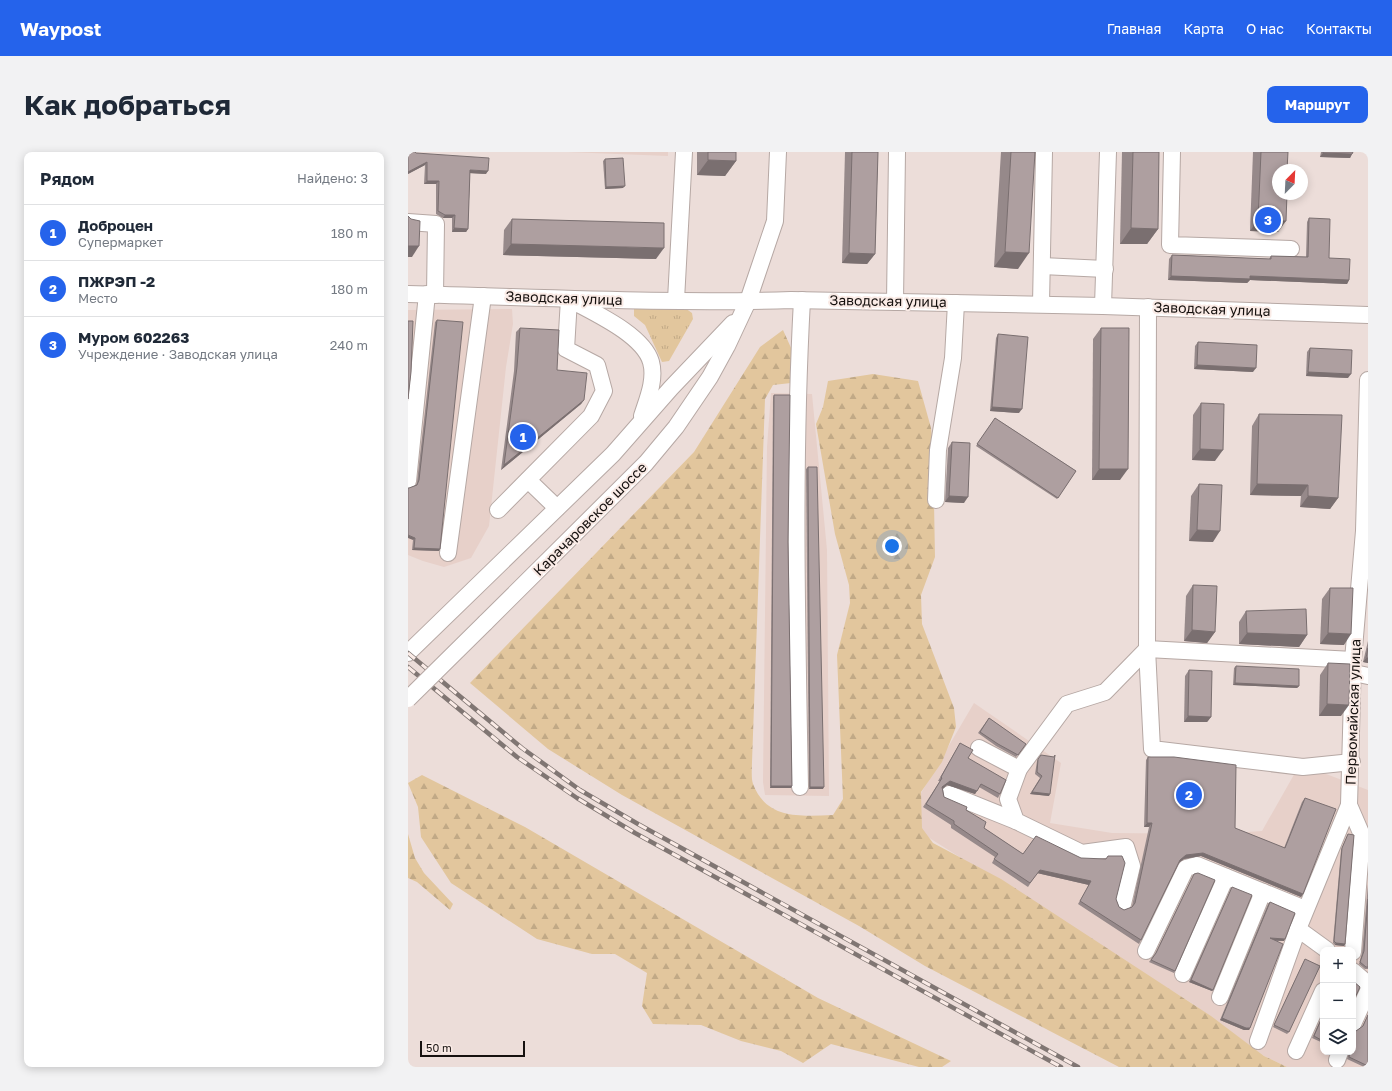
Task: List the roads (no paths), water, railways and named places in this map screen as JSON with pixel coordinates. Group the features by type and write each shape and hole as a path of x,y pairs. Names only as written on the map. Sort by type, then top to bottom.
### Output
{"street":[{"path":"676,300 684,152"},
{"name":"Карачаровское шоссе","path":"408,699 646,462 676,427 710,377 727,346 744,308 775,221 778,152"},
{"path":"895,302 897,152"},
{"path":"1041,304 1044,152"},
{"path":"1103,306 1108,152"},
{"path":"1172,152 1170,245 1291,250"},
{"path":"408,222 436,224 431,294 408,481"},
{"path":"1042,266 1105,269"},
{"name":"Заводская улица","path":"408,294 569,299 676,300 744,308 802,300 1041,304 1368,315"},
{"path":"448,553 483,296"},
{"path":"498,510 591,416 604,391 597,365 566,349 569,299 631,335 645,351 651,362 651,388 639,426"},
{"path":"800,787 795,539 796,443 802,300"},
{"path":"936,500 938,450 953,358 956,303"},
{"path":"1148,307 1147,649 1152,749 1303,767 1352,762"},
{"path":"408,653 639,426 744,308"},
{"path":"695,362 703,361 708,364 711,368 710,377"},
{"name":"Первомайская улица","path":"1350,805 1358,670 1362,642 1368,380"},
{"path":"528,480 557,508"},
{"path":"1147,649 1358,670"},
{"path":"1016,821 1008,799 1019,769 1068,704 1104,692 1147,649"},
{"path":"978,748 1019,769"},
{"path":"949,794 1016,821 1082,853 1126,847 1132,866 1123,904"},
{"path":"1258,1040 1298,929 1350,805"},
{"path":"1350,805 1362,834 1353,947"},
{"path":"1146,951 1186,868 1197,866 1306,909"},
{"path":"1183,974 1226,877"},
{"path":"1220,997 1263,892"},
{"path":"1298,929 1323,947"},
{"path":"1356,974 1368,984"},
{"path":"1355,1019 1368,991"},
{"path":"1296,1051 1320,998"}],"railway":[{"path":"408,653 522,748 580,790 638,824 1078,1067"},
{"path":"408,667 517,757 577,798 635,833 1061,1067"}],"place":[{"name":"Муром 602263","path":"1268,220"},
{"name":"Доброцен","path":"523,437"},
{"name":"ПЖРЭП -2","path":"1189,795"}]}
